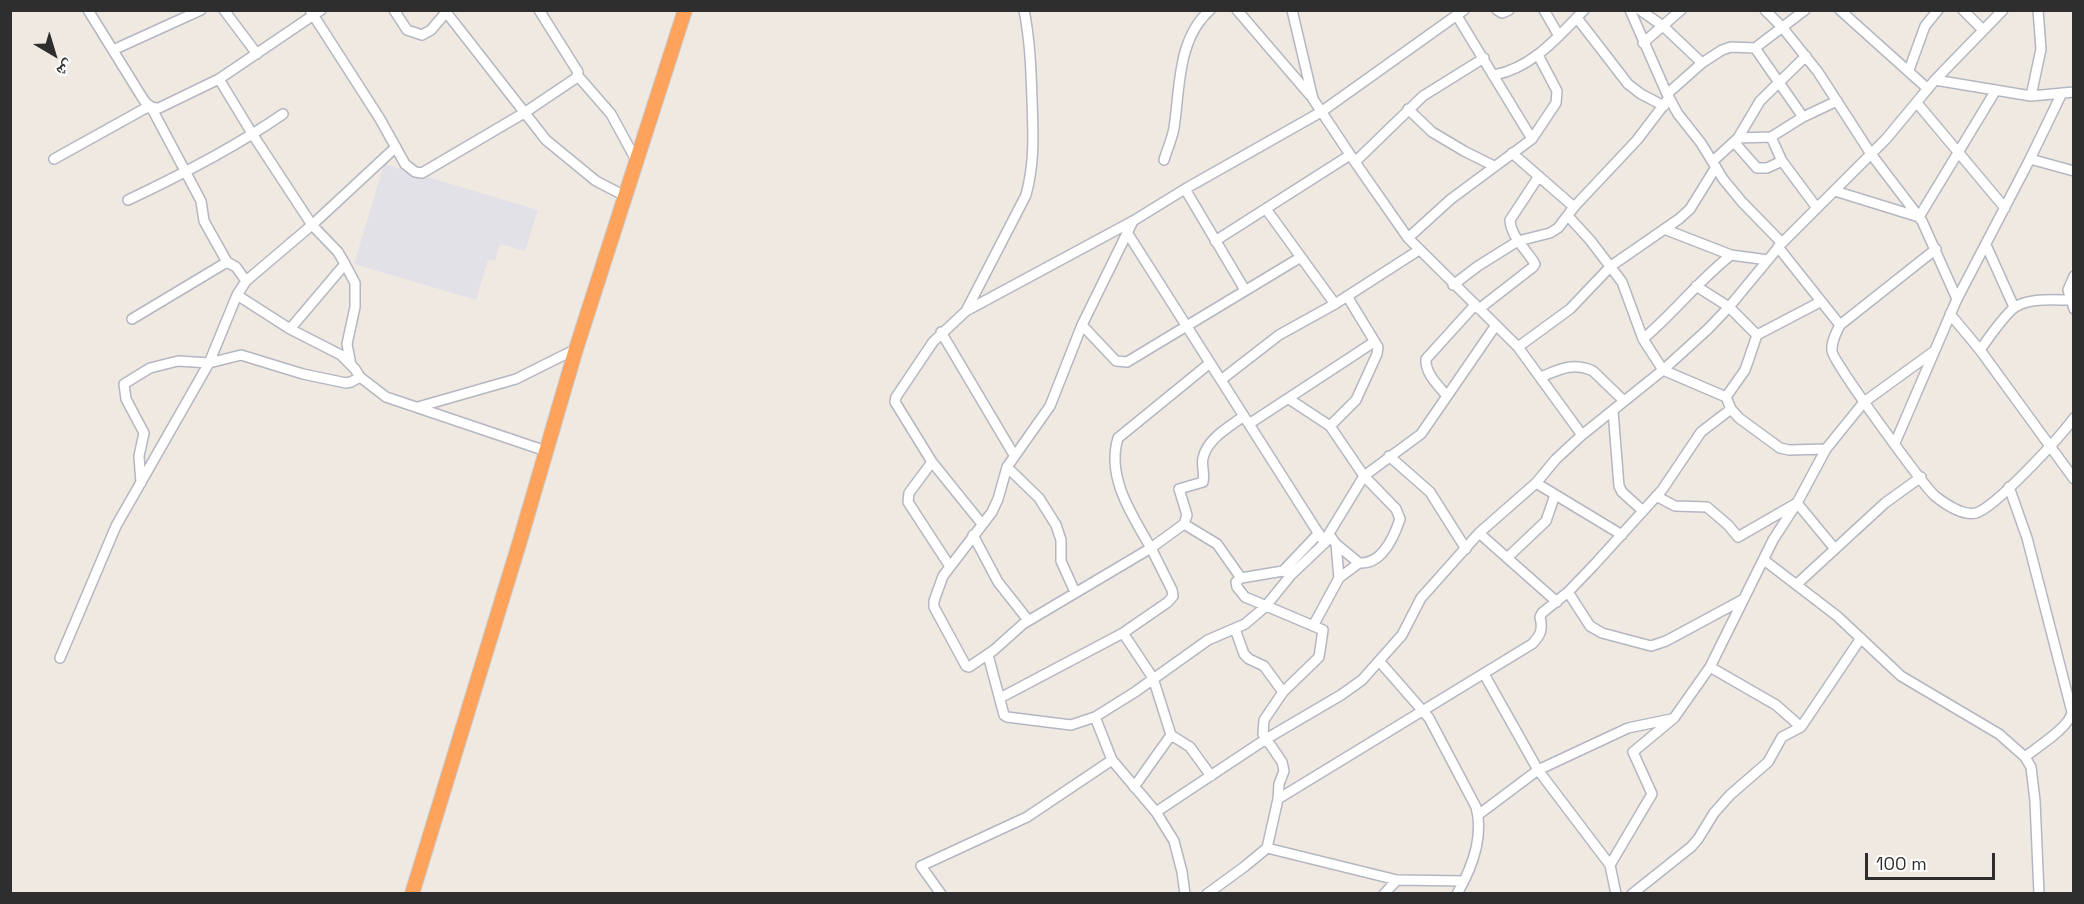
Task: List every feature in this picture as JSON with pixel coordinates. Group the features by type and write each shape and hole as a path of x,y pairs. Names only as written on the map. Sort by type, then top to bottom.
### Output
{"highway":[{"path":"412,894 576,349 685,10"}],"street":[{"path":"88,10 140,94 151,107 201,201 204,221 227,262 236,267 246,282"},
{"path":"113,50 201,10"},
{"path":"224,10 257,54"},
{"path":"394,10 407,30 422,35 431,30 447,11 546,140 586,174 625,196"},
{"path":"539,10 578,72 578,76 611,114 636,160"},
{"path":"966,311 1017,214 1026,195 1030,178 1034,156 1029,41 1024,10"},
{"path":"1164,160 1173,132 1187,42 1204,15 1210,10"},
{"path":"1237,10 1313,99 1408,238 1518,347 1582,435"},
{"path":"1303,10 1293,15 1313,99"},
{"path":"1497,10 1502,13 1509,10"},
{"path":"1544,10 1559,36"},
{"path":"1496,80 1538,55 1584,10"},
{"path":"1630,10 1667,100 1742,202 1780,245 1820,302 1840,325"},
{"path":"1641,10 1663,26 1702,63"},
{"path":"1643,43 1681,10"},
{"path":"1765,10 1806,56 1871,154 1919,217 1936,249 1957,299"},
{"path":"1453,285 1518,241 1550,233 1637,140 1667,100 1702,63 1731,47 1755,48 1805,10"},
{"path":"1840,10 1928,89"},
{"path":"1909,70 1925,26 1938,10"},
{"path":"1963,10 1983,30"},
{"path":"1156,812 1266,739 1362,680 1402,635 1421,598 1479,533 1536,483 1556,459 1582,435 1663,370 1729,308 1780,245 1871,154 1935,80 2003,10"},
{"path":"2031,96 2041,50 2038,10"},
{"path":"54,159 144,109 159,108 219,79 315,12 410,169 422,173 524,113 578,76"},
{"path":"982,524 932,462 895,402 926,350 941,332 966,311 1133,221 1321,112 1460,13 1496,80 1532,139"},
{"path":"1577,18 1628,84 1641,94 1667,100"},
{"path":"1755,48 1803,117"},
{"path":"1408,238 1451,199 1532,139 1556,103 1557,97 1557,91 1538,55"},
{"path":"1518,347 1570,309 1611,266 1690,209 1714,164 1736,140 1760,101 1806,56"},
{"path":"1215,241 1353,159 1423,96 1484,58"},
{"path":"219,79 312,225 338,252 355,283 355,307 347,344 351,365"},
{"path":"1935,80 2031,96 2073,92"},
{"path":"1919,217 1996,90"},
{"path":"1895,443 1957,299 2062,93"},
{"path":"1736,140 1772,137 1803,117 1836,101"},
{"path":"1917,102 2005,208"},
{"path":"1408,109 1432,132 1494,166"},
{"path":"128,200 186,173 253,135 284,114"},
{"path":"1772,137 1782,161 1817,208"},
{"path":"1736,140 1756,168 1767,168 1782,161"},
{"path":"60,658 116,526 209,363 237,294 246,282 396,147"},
{"path":"1512,153 1574,207"},
{"path":"2030,159 2073,171"},
{"path":"1446,395 1429,373 1426,359 1477,307 1535,264 1518,241 1510,226 1510,220 1539,176"},
{"path":"1185,189 1245,290"},
{"path":"1835,190 1919,217"},
{"path":"1266,209 1335,304"},
{"path":"1568,216 1611,266 1626,292 1643,339 1663,370 1726,397 1731,409 1746,424 1780,448 1789,450 1827,449"},
{"path":"1133,221 1082,325 1050,406 1014,454 1007,467 992,512 949,565 943,576 934,601 936,612 966,666 969,667 988,655 1029,620 1150,548 1184,524 1186,515 1179,489 1203,482 1205,472 1202,460 1211,441 1290,399 1374,342"},
{"path":"1664,229 1731,255 1768,260"},
{"path":"1128,234 1247,420 1327,539 1339,578"},
{"path":"1986,245 2014,307"},
{"path":"1936,249 1840,325 1832,351 1834,358 1864,402 1934,495 1962,512 1975,513 1990,506 2050,446 2073,418"},
{"path":"1221,380 1279,335 1335,304 1419,250"},
{"path":"1643,339 1664,322 1707,274 1731,255"},
{"path":"1082,325 1116,361 1127,362 1301,257"},
{"path":"132,319 227,262"},
{"path":"290,329 345,264"},
{"path":"1980,350 2014,307 2026,302 2043,300 2072,304 2068,290 2073,276"},
{"path":"1696,286 1729,308 1756,334"},
{"path":"237,294 290,329 341,355 360,377 386,397 546,451"},
{"path":"1330,426 1356,400 1378,347 1347,296"},
{"path":"1726,397 1745,370 1756,334 1820,302"},
{"path":"1950,314 1980,350 2073,479"},
{"path":"988,655 1004,715 1011,719 1071,725 1095,717 1208,640 1235,629 1265,607 1287,573 1327,539 1364,476 1421,434 1496,325"},
{"path":"941,332 1014,454"},
{"path":"418,407 516,379 576,349"},
{"path":"1610,865 1652,794 1633,752 1674,718 1710,667 1764,560 1827,449 1864,402 1933,352"},
{"path":"141,483 139,456 144,434 126,399 124,384 150,368 178,361 209,363 241,355 303,374 346,383 360,377"},
{"path":"1000,698 1123,633 1168,602 1173,596 1150,548 1129,512 1118,480 1115,462 1118,438 1210,363"},
{"path":"1541,377 1568,366 1587,368 1624,401"},
{"path":"1290,399 1330,426 1364,476 1395,509 1400,519 1388,546 1372,562 1359,564 1339,578 1313,626"},
{"path":"1278,799 1532,644 1542,629 1540,617 1569,591 1643,511 1697,437 1731,409"},
{"path":"1613,411 1619,486 1622,492 1643,511"},
{"path":"1389,456 1430,492 1466,549"},
{"path":"932,462 909,493 908,502 949,565"},
{"path":"1007,467 1039,498 1056,525 1061,540 1061,561 1075,592"},
{"path":"1797,584 1885,503 1921,477"},
{"path":"1536,483 1622,535"},
{"path":"2009,487 2027,537 2072,712 2071,719 2025,757"},
{"path":"1507,558 1546,521 1555,495"},
{"path":"1656,496 1675,506 1707,507 1738,537 1797,503"},
{"path":"1797,503 1835,549"},
{"path":"1184,524 1217,544 1241,578"},
{"path":"1479,533 1557,602"},
{"path":"973,535 998,582 1029,620"},
{"path":"1327,539 1359,564"},
{"path":"1764,560 1797,584 1861,638 1901,676 1999,734 2025,757 2031,767 2035,801 2039,894"},
{"path":"1207,894 1267,848 1284,766 1262,732 1264,720 1283,692 1319,657 1323,630 1245,597 1237,587 1236,582 1241,578 1287,573"},
{"path":"1569,591 1590,626 1602,633 1651,646 1666,641 1743,600"},
{"path":"1235,629 1244,654 1264,666 1283,692"},
{"path":"1123,633 1153,678 1172,735 1190,747 1211,776"},
{"path":"1632,894 1691,847 1714,813 1730,795 1768,762 1782,737 1802,727 1861,638"},
{"path":"1380,662 1423,710 1476,807 1480,821 1478,840 1464,881 1457,894"},
{"path":"1710,667 1776,705 1802,727"},
{"path":"1484,674 1538,770 1610,865 1616,894"},
{"path":"1095,717 1112,760 1156,812 1174,841 1178,849 1185,894"},
{"path":"1478,815 1538,770 1628,728 1674,718"},
{"path":"1134,786 1172,735"},
{"path":"941,894 921,866 1027,817 1112,760"},
{"path":"1267,848 1397,880 1464,881"},
{"path":"1384,894 1397,880"}],"shaded area":[{"path":"384,164 538,210 525,251 500,244 495,261 488,260 476,300 354,264"}]}
